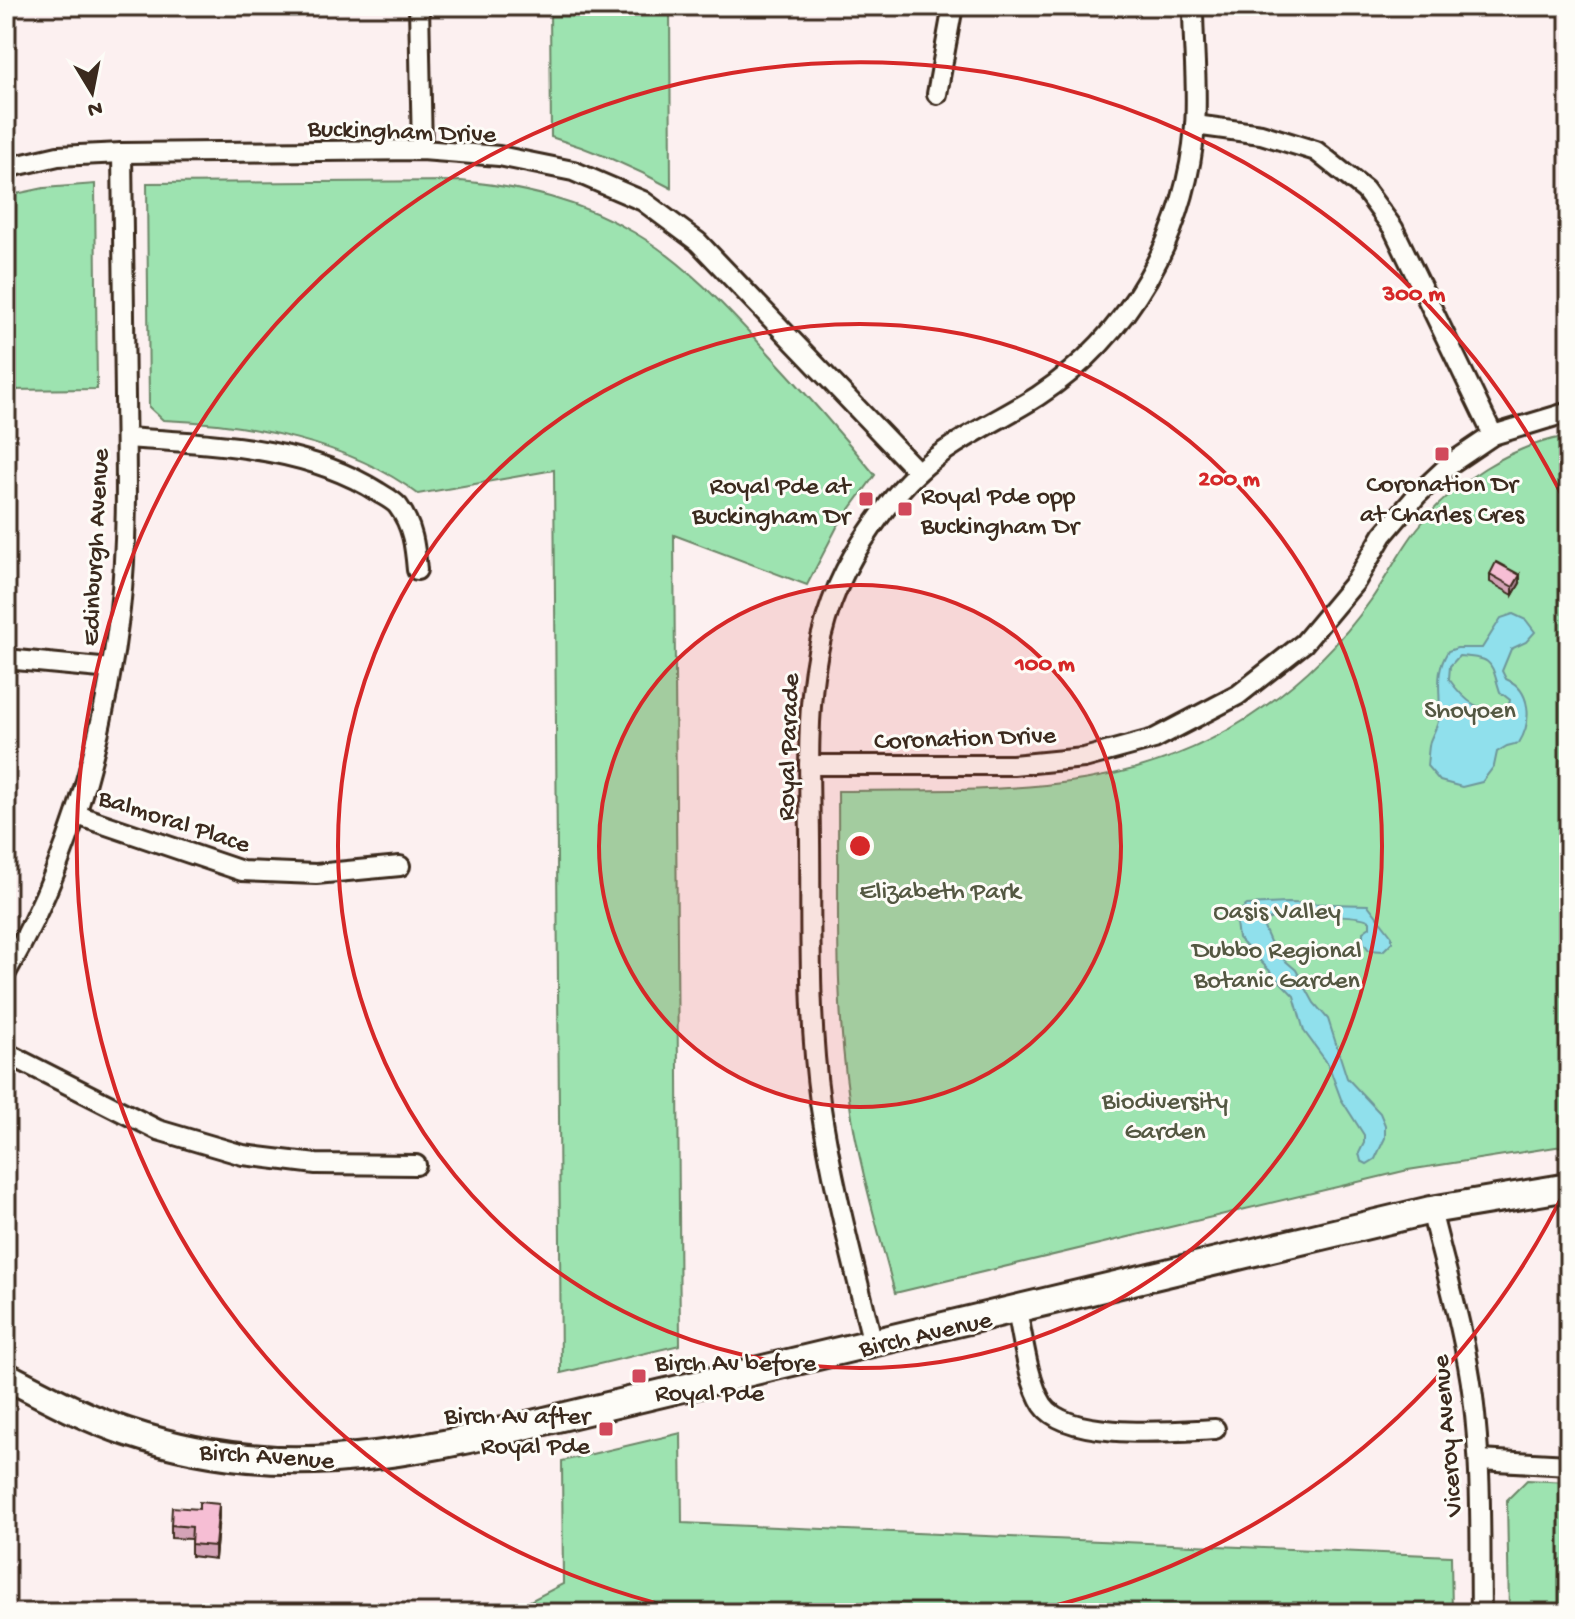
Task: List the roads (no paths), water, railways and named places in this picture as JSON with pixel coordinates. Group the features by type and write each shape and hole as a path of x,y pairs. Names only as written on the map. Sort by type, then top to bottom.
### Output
{"street":[{"path":"419,6 422,150"},
{"path":"937,94 953,6"},
{"name":"Royal Parade","path":"873,1344 828,1148 815,1059 811,981 809,765 813,668 839,584 861,543 918,472 956,445 1038,396 1080,365 1112,331 1141,291 1161,256 1177,217 1188,175 1195,125 1193,6"},
{"path":"1195,125 1261,134 1316,151 1365,190 1393,228 1493,435"},
{"name":"Buckingham Drive","path":"6,168 58,156 122,153 422,150 499,156 573,171 643,201 698,242 918,472"},
{"name":"Edinburgh Avenue","path":"6,973 48,891 77,815 98,736 120,608 125,541 126,438 122,153"},
{"name":"Coronation Drive","path":"809,765 1013,765 1084,758 1154,739 1238,695 1304,643 1356,581 1383,535 1417,495 1450,464 1493,435 1569,412"},
{"path":"126,438 233,446 277,454 361,481 397,504 413,535 417,570"},
{"path":"6,659 111,669"},
{"name":"Balmoral Place","path":"77,815 242,871 316,874 400,866"},
{"path":"6,1053 158,1130 243,1155 316,1164 416,1165"},
{"name":"Birch Avenue","path":"6,1376 74,1411 125,1432 182,1448 242,1458 299,1462 355,1459 411,1451 1431,1210 1569,1187"},
{"name":"Viceroy Avenue","path":"1431,1210 1466,1356 1479,1460 1481,1613"},
{"path":"1017,1310 1037,1395 1054,1417 1081,1427 1153,1432 1215,1429"},
{"path":"1479,1460 1569,1465"}],"water":[{"path":"1513,614 1526,620 1535,632 1526,642 1511,649 1502,671 1525,699 1527,716 1523,735 1519,743 1497,752 1494,766 1482,782 1462,787 1440,781 1427,766 1430,741 1439,717 1439,676 1443,660 1448,651 1457,648 1482,648 1501,618","holes":["1459,656 1485,660 1492,667 1500,692 1510,700 1508,709 1481,708 1467,700 1449,679 1450,666"]},
{"path":"1247,905 1368,905 1392,936 1392,942 1383,951 1369,950 1363,942 1363,932 1370,927 1370,921 1340,916 1276,917 1268,920 1264,928 1274,951 1296,970 1314,1003 1328,1019 1347,1078 1380,1113 1385,1125 1385,1138 1375,1159 1367,1164 1361,1161 1359,1153 1364,1135 1341,1099 1328,1064 1304,1031 1294,996 1238,938 1235,915"}],"place":[{"name":"Coronation Dr at Charles Cres","path":"1442,454"},
{"name":"Royal Pde at Buckingham Dr","path":"866,499"},
{"name":"Royal Pde opp Buckingham Dr","path":"905,509"},
{"name":"Birch Av before Royal Pde","path":"639,1376"},
{"name":"Birch Av after Royal Pde","path":"606,1429"}],"park label":[{"name":"Shoyoen","path":"1470,708"},
{"name":"Elizabeth Park","path":"940,889"},
{"name":"Oasis Valley","path":"1277,909"},
{"name":"Dubbo Regional Botanic Garden","path":"1277,963"},
{"name":"Biodiversity Garden","path":"1165,1114"}]}
